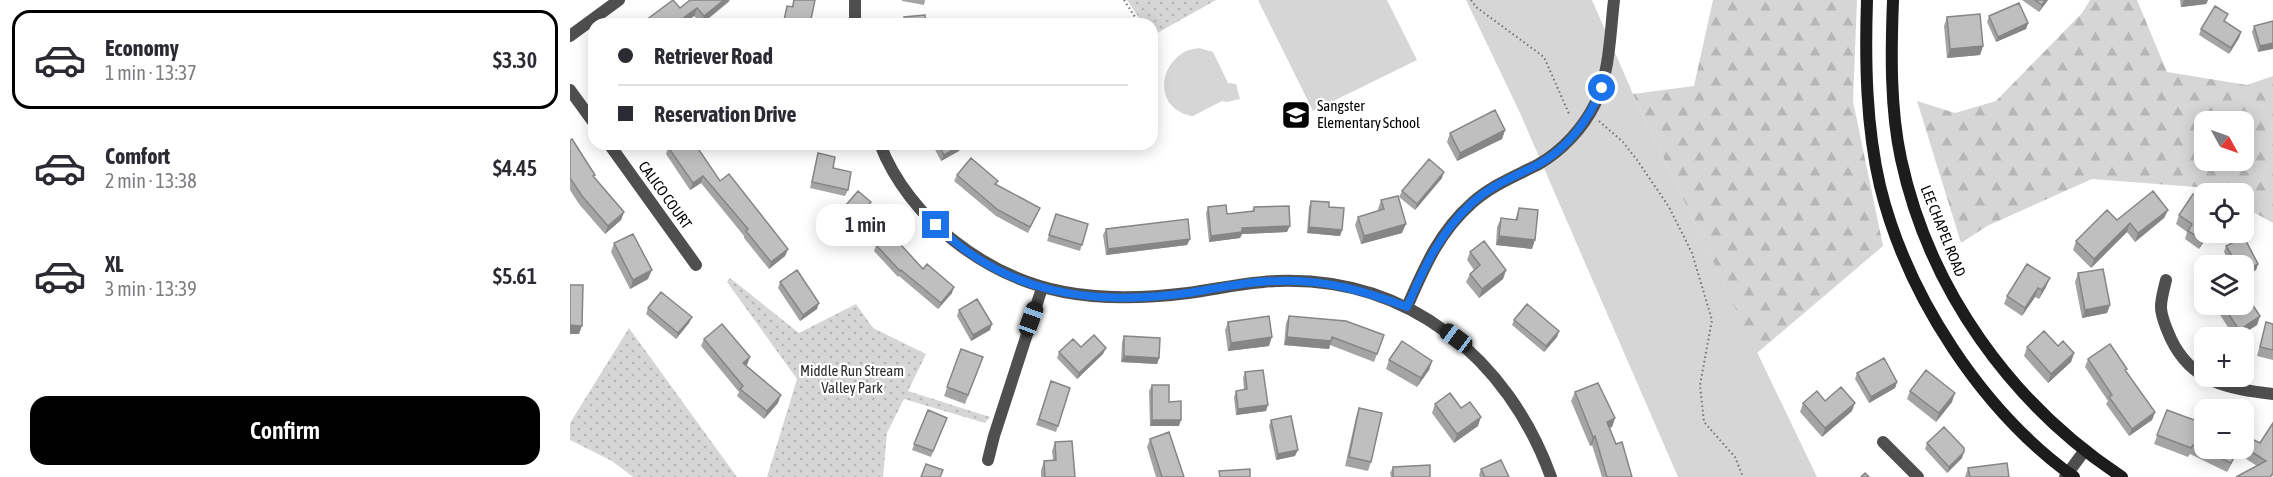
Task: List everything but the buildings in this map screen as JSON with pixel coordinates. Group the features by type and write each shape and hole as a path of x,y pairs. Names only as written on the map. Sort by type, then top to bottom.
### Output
{"main road":[{"path":"1867,0 1867,81 1873,147 1889,217 1904,256 1942,330 1968,369 2019,429 2069,476"},
{"name":"LEE CHAPEL ROAD","path":"1893,0 1893,81 1899,150 1932,254 1963,312 1997,362 2030,401 2085,450 2122,477"}],"street":[{"path":"594,18 619,0"},
{"path":"855,0 855,18"},
{"path":"1407,307 1434,247 1455,219 1491,188 1552,155 1576,133 1590,113 1602,88 1607,66 1614,0"},
{"path":"570,36 588,23"},
{"path":"570,90 588,115"},
{"name":"CALICO COURT","path":"613,150 696,265"},
{"path":"883,150 894,173 910,196 945,234 990,266 1042,288 1084,297 1114,298 1188,293 1260,282 1302,281 1372,293 1407,307 1439,325 1456,338 1491,372 1522,413 1551,477"},
{"path":"2166,280 2161,309 2174,343 2186,361 2201,374 2223,386 2273,394"},
{"path":"988,460 1042,288"},
{"path":"1883,441 1917,477"},
{"path":"2069,476 2085,450"}],"path":[{"path":"1124,0 1135,17"},
{"path":"1471,0 1476,7 1544,57 1570,116"},
{"path":"1590,113 1623,141 1637,160 1669,207 1692,253 1712,320 1700,386 1704,422 1735,457 1743,477"}],"green space":[{"path":"1127,0 1216,0 1158,33 1158,18 1139,18"},
{"path":"1258,0 1387,0 1417,60 1313,111"},
{"path":"1466,0 1592,0 1633,94 1817,477 1678,477 1520,113"},
{"path":"1713,0 1857,0 1853,101 1883,246 1757,353 1633,94 1694,86"},
{"path":"2090,0 2137,0 2167,72 2247,85 2273,76 2273,223 2254,213 2254,183 2194,183 2194,187 2092,179 1987,226 1961,243 1917,101 1955,113 1996,101 2082,13"},
{"path":"1199,48 1213,52 1228,83 1236,84 1240,99 1222,101 1193,116 1173,107 1167,99 1164,81 1167,71 1181,54"},
{"name":"Middle Run Stream Valley Park","path":"730,278 799,333 856,304 873,328 926,354 908,391 990,417 985,423 904,399 887,433 883,477 767,477 797,379 727,282"},
{"path":"629,328 737,477 633,477 612,461 570,440 570,423"}],"place":[{"name":"Sangster Elementary School","path":"1296,115"}],"route":[{"path":"936,225 967,251 1010,276 1042,288 1084,297 1144,297 1280,280 1349,288 1372,293 1407,307 1434,247 1455,219 1491,188 1540,163 1562,147 1586,119 1602,88"}]}
